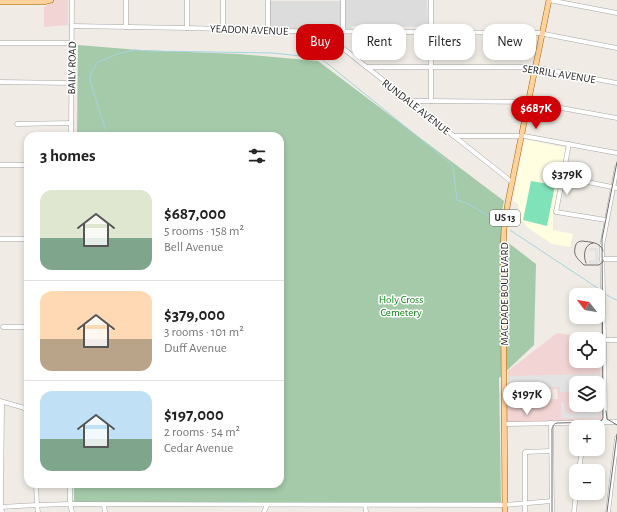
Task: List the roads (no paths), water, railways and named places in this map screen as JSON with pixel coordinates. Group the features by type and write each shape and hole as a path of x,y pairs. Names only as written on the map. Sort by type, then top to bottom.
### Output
{"main road":[{"path":"0,2 41,2 51,0"},
{"name":"MACDADE BOULEVARD","path":"504,424 504,237 506,216 549,0"},
{"name":"US 13","path":"504,424 505,512"}],"street":[{"name":"BAILY ROAD","path":"71,132 72,0"},
{"path":"126,0 126,27"},
{"path":"186,28 187,0"},
{"path":"222,29 223,0"},
{"path":"268,0 268,31"},
{"path":"343,0 343,24"},
{"path":"431,0 431,24"},
{"path":"549,0 617,14"},
{"name":"YEADON AVENUE","path":"72,26 296,31"},
{"name":"YEADON AVENUE","path":"344,31 414,32"},
{"name":"YEADON AVENUE","path":"475,32 539,33 617,48"},
{"path":"0,43 72,43"},
{"name":"RUNDALE AVENUE","path":"344,50 512,182"},
{"path":"431,60 431,101"},
{"path":"378,77 376,70 380,66"},
{"name":"SERRILL AVENUE","path":"366,67 431,66 535,68 617,83"},
{"path":"0,82 71,83"},
{"path":"410,102 528,102 617,118"},
{"path":"18,124 71,123"},
{"path":"453,136 522,136 617,154"},
{"path":"569,144 556,212 606,220"},
{"path":"0,165 24,165"},
{"path":"604,332 602,246 606,220 615,188 617,167"},
{"path":"563,177 615,188"},
{"path":"0,239 24,239"},
{"path":"602,259 617,259"},
{"path":"3,327 24,326"},
{"path":"605,340 617,340"},
{"path":"604,368 605,420"},
{"path":"2,512 1,401 24,408"},
{"path":"605,422 617,422"},
{"path":"551,423 552,512"},
{"path":"504,424 569,424"},
{"path":"608,512 617,438"},
{"path":"525,512 525,452 551,451"},
{"path":"36,488 38,512"},
{"path":"70,488 70,504 72,512"},
{"path":"574,512 575,500"},
{"path":"1,507 70,504 505,505 552,501"},
{"path":"366,504 366,512"},
{"path":"104,505 105,512"},
{"path":"264,512 267,505"}],"waterway":[{"path":"107,132 90,77 98,62 120,53 135,50 273,53 319,58 449,162 453,167 457,200 469,204 498,222"},
{"path":"510,230 597,288"},
{"path":"607,295 617,300"}],"tram line":[{"path":"552,512 552,429 554,424 598,422 603,418 602,239 617,162"},
{"path":"603,251 598,244 592,242 582,241 578,242 575,246 577,258 584,265 599,265 603,262 603,260"},
{"path":"586,263 586,248 593,243"},
{"path":"606,411 607,419 617,425"},
{"path":"607,512 617,434"}],"park label":[{"name":"Holy Cross Cemetery","path":"401,305"}]}
